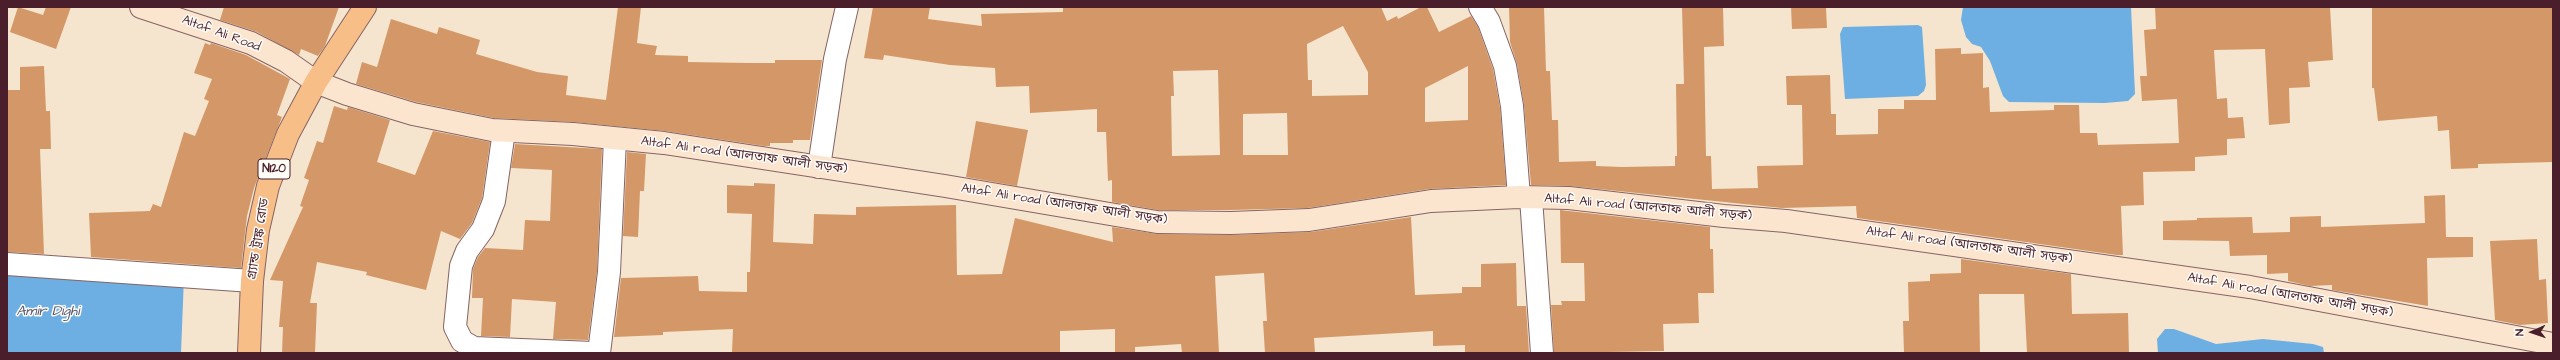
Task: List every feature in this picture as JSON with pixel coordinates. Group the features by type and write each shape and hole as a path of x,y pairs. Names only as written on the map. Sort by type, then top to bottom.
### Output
{"highway":[{"name":"গ্র্যান্ড ট্রাঙ্ক রোড","path":"249,353 252,281 258,230 268,186 288,134 316,82 365,7"}],"main road":[{"name":"Altaf Ali Road","path":"141,7 251,43 292,64 316,82"},
{"name":"Altaf Ali road (আলতাফ আলী সড়ক)","path":"316,82 413,114 453,123 504,131 664,143 967,190 1105,215 1170,223 1231,224 1309,220 1431,201 1525,197 1569,198 1840,227 1995,252 2250,287 2553,344"}],"street":[{"path":"819,167 835,59 847,7"},
{"path":"1480,7 1489,22 1505,66 1525,197 1542,353"},
{"path":"504,131 494,201 483,229 467,250 460,266 455,327 462,341 474,348 592,353"},
{"path":"599,353 609,272 615,139"},
{"path":"7,264 252,281"}],"water":[{"path":"1963,7 2131,7 2135,94 2128,101 2105,103 2009,102 2003,96 1990,61 1981,47 1972,44 1966,37 1961,20"},
{"path":"1918,25 1922,27 1926,85 1924,91 1918,96 1845,99 1840,34 1843,27"},
{"name":"Amir Dighi","path":"7,269 184,277 181,353 7,353"},
{"path":"2165,329 2174,329 2216,344 2263,339 2313,344 2323,347 2324,353 2158,353 2157,339"}],"building":[{"path":"18,7 43,15 46,7 71,7 56,49 10,32"},
{"path":"224,7 339,7 325,46 318,56 301,49 299,55 257,32 220,20"},
{"path":"618,7 641,7 637,43 657,46 655,55 688,56 688,62 775,63 775,60 822,60 810,140 793,140 793,143 770,143 770,146 764,146 665,131 574,122 494,118 416,102 356,84 362,62 377,67 391,19 437,34 439,27 480,40 476,54 537,72 568,76 566,95 606,100"},
{"path":"873,7 930,7 928,19 982,26 981,14 1063,12 1063,7 1381,7 1387,21 1397,16 1398,19 1421,7 1427,7 1439,32 1471,16 1478,27 1493,69 1500,108 1506,185 1429,189 1308,208 1158,210 1112,202 1112,180 1108,181 1106,132 1097,132 1097,109 1030,113 1029,86 996,87 995,68 950,65 884,55 883,60 864,58","holes":["1343,26 1368,72 1368,95 1312,96 1312,80 1308,80 1307,44","1468,66 1468,120 1425,122 1425,88","1218,70 1220,155 1172,156 1171,96 1174,96 1173,71","1287,113 1288,155 1243,155 1243,114"]},
{"path":"1509,7 1544,7 1546,71 1550,71 1552,120 1558,120 1559,162 1596,161 1596,166 1622,167 1675,166 1675,156 1677,156 1676,84 1684,84 1682,7 1723,7 1724,46 1704,47 1706,156 1711,156 1712,189 1758,188 1757,166 1803,165 1802,105 1787,105 1786,76 1830,75 1831,114 1836,114 1836,135 1878,134 1878,109 1904,109 1904,100 1936,100 1935,49 1961,48 1961,54 1983,53 1983,88 1989,87 1990,112 2054,110 2054,105 2079,105 2080,133 2097,133 2098,145 2179,143 2177,99 2142,101 2140,76 2147,76 2144,30 2156,29 2155,7 2330,7 2333,60 2308,62 2310,87 2289,88 2290,123 2269,125 2265,49 2214,50 2217,99 2227,98 2228,118 2243,117 2245,138 2227,139 2227,155 2195,157 2195,171 2143,172 2144,205 2121,206 2123,255 2117,255 1857,218 1856,206 1782,208 1570,186 1531,185 1524,105 1517,64 1510,42"},
{"path":"1791,7 1826,7 1827,28 1792,29"},
{"path":"2372,7 2553,7 2553,162 2478,164 2478,168 2451,169 2449,130 2438,131 2437,116 2378,121 2374,88 2372,88"},
{"path":"205,43 210,45 211,43 246,55 290,79 277,115 282,117 254,188 247,216 241,268 91,257 89,213 150,211 153,204 161,207 184,132 195,136 209,101 204,99 212,79 194,73"},
{"path":"44,66 46,111 50,111 51,149 40,149 44,254 7,252 7,90 20,90 20,67"},
{"path":"334,106 347,110 348,107 390,120 377,162 415,175 433,131 490,142 482,198 472,223 460,239 441,231 426,290 366,275 367,272 317,262 310,303 317,303 315,353 282,353 283,327 279,327 283,281 270,280 303,207 300,206 309,180 304,178 317,141 323,143"},
{"path":"976,121 1028,130 1017,186 966,177"},
{"path":"515,144 602,149 597,271 588,340 553,339 556,302 512,299 510,337 481,336 483,298 472,298 473,269 478,257 485,248 523,250 525,220 550,221 552,170 511,168"},
{"path":"627,152 646,154 644,191 640,191 638,237 623,236"},
{"path":"754,183 775,184 773,242 813,244 814,214 856,215 856,207 956,205 957,275 1002,274 1015,218 1113,242 1112,227 1157,234 1231,235 1311,232 1411,217 1415,295 1462,293 1462,287 1481,287 1481,264 1516,263 1517,306 1526,306 1529,353 1465,353 1465,345 1433,346 1433,331 1314,338 1315,353 1265,353 1263,321 1267,321 1264,273 1215,276 1219,353 1182,353 1181,344 1135,347 1135,353 1115,353 1115,329 1060,331 1060,353 732,352 733,329 663,332 663,335 614,337 621,278 698,276 699,291 747,292 747,272 750,272 752,214 727,213 727,185 754,186"},
{"path":"2445,195 2446,237 2473,237 2473,257 2427,258 2428,306 2332,290 2332,285 2310,286 2288,281 2288,273 2267,274 2267,255 2230,256 2229,241 2163,240 2163,221 2197,220 2197,218 2252,217 2253,233 2290,232 2290,217 2321,216 2321,227 2425,223 2424,196"},
{"path":"1560,210 1710,227 1710,249 1713,249 1714,293 1698,293 1699,323 1663,324 1664,351 1554,353 1551,305 1562,305 1561,301 1585,301 1584,263 1561,263"},
{"path":"2537,239 2539,280 2546,279 2548,323 2520,325 2495,320 2490,241"},
{"path":"1961,259 2071,274 2072,314 2128,313 2129,353 2027,353 2024,294 1979,294 1980,353 1904,353 1903,321 1909,321 1908,282 1930,281 1930,274 1961,273"}]}
